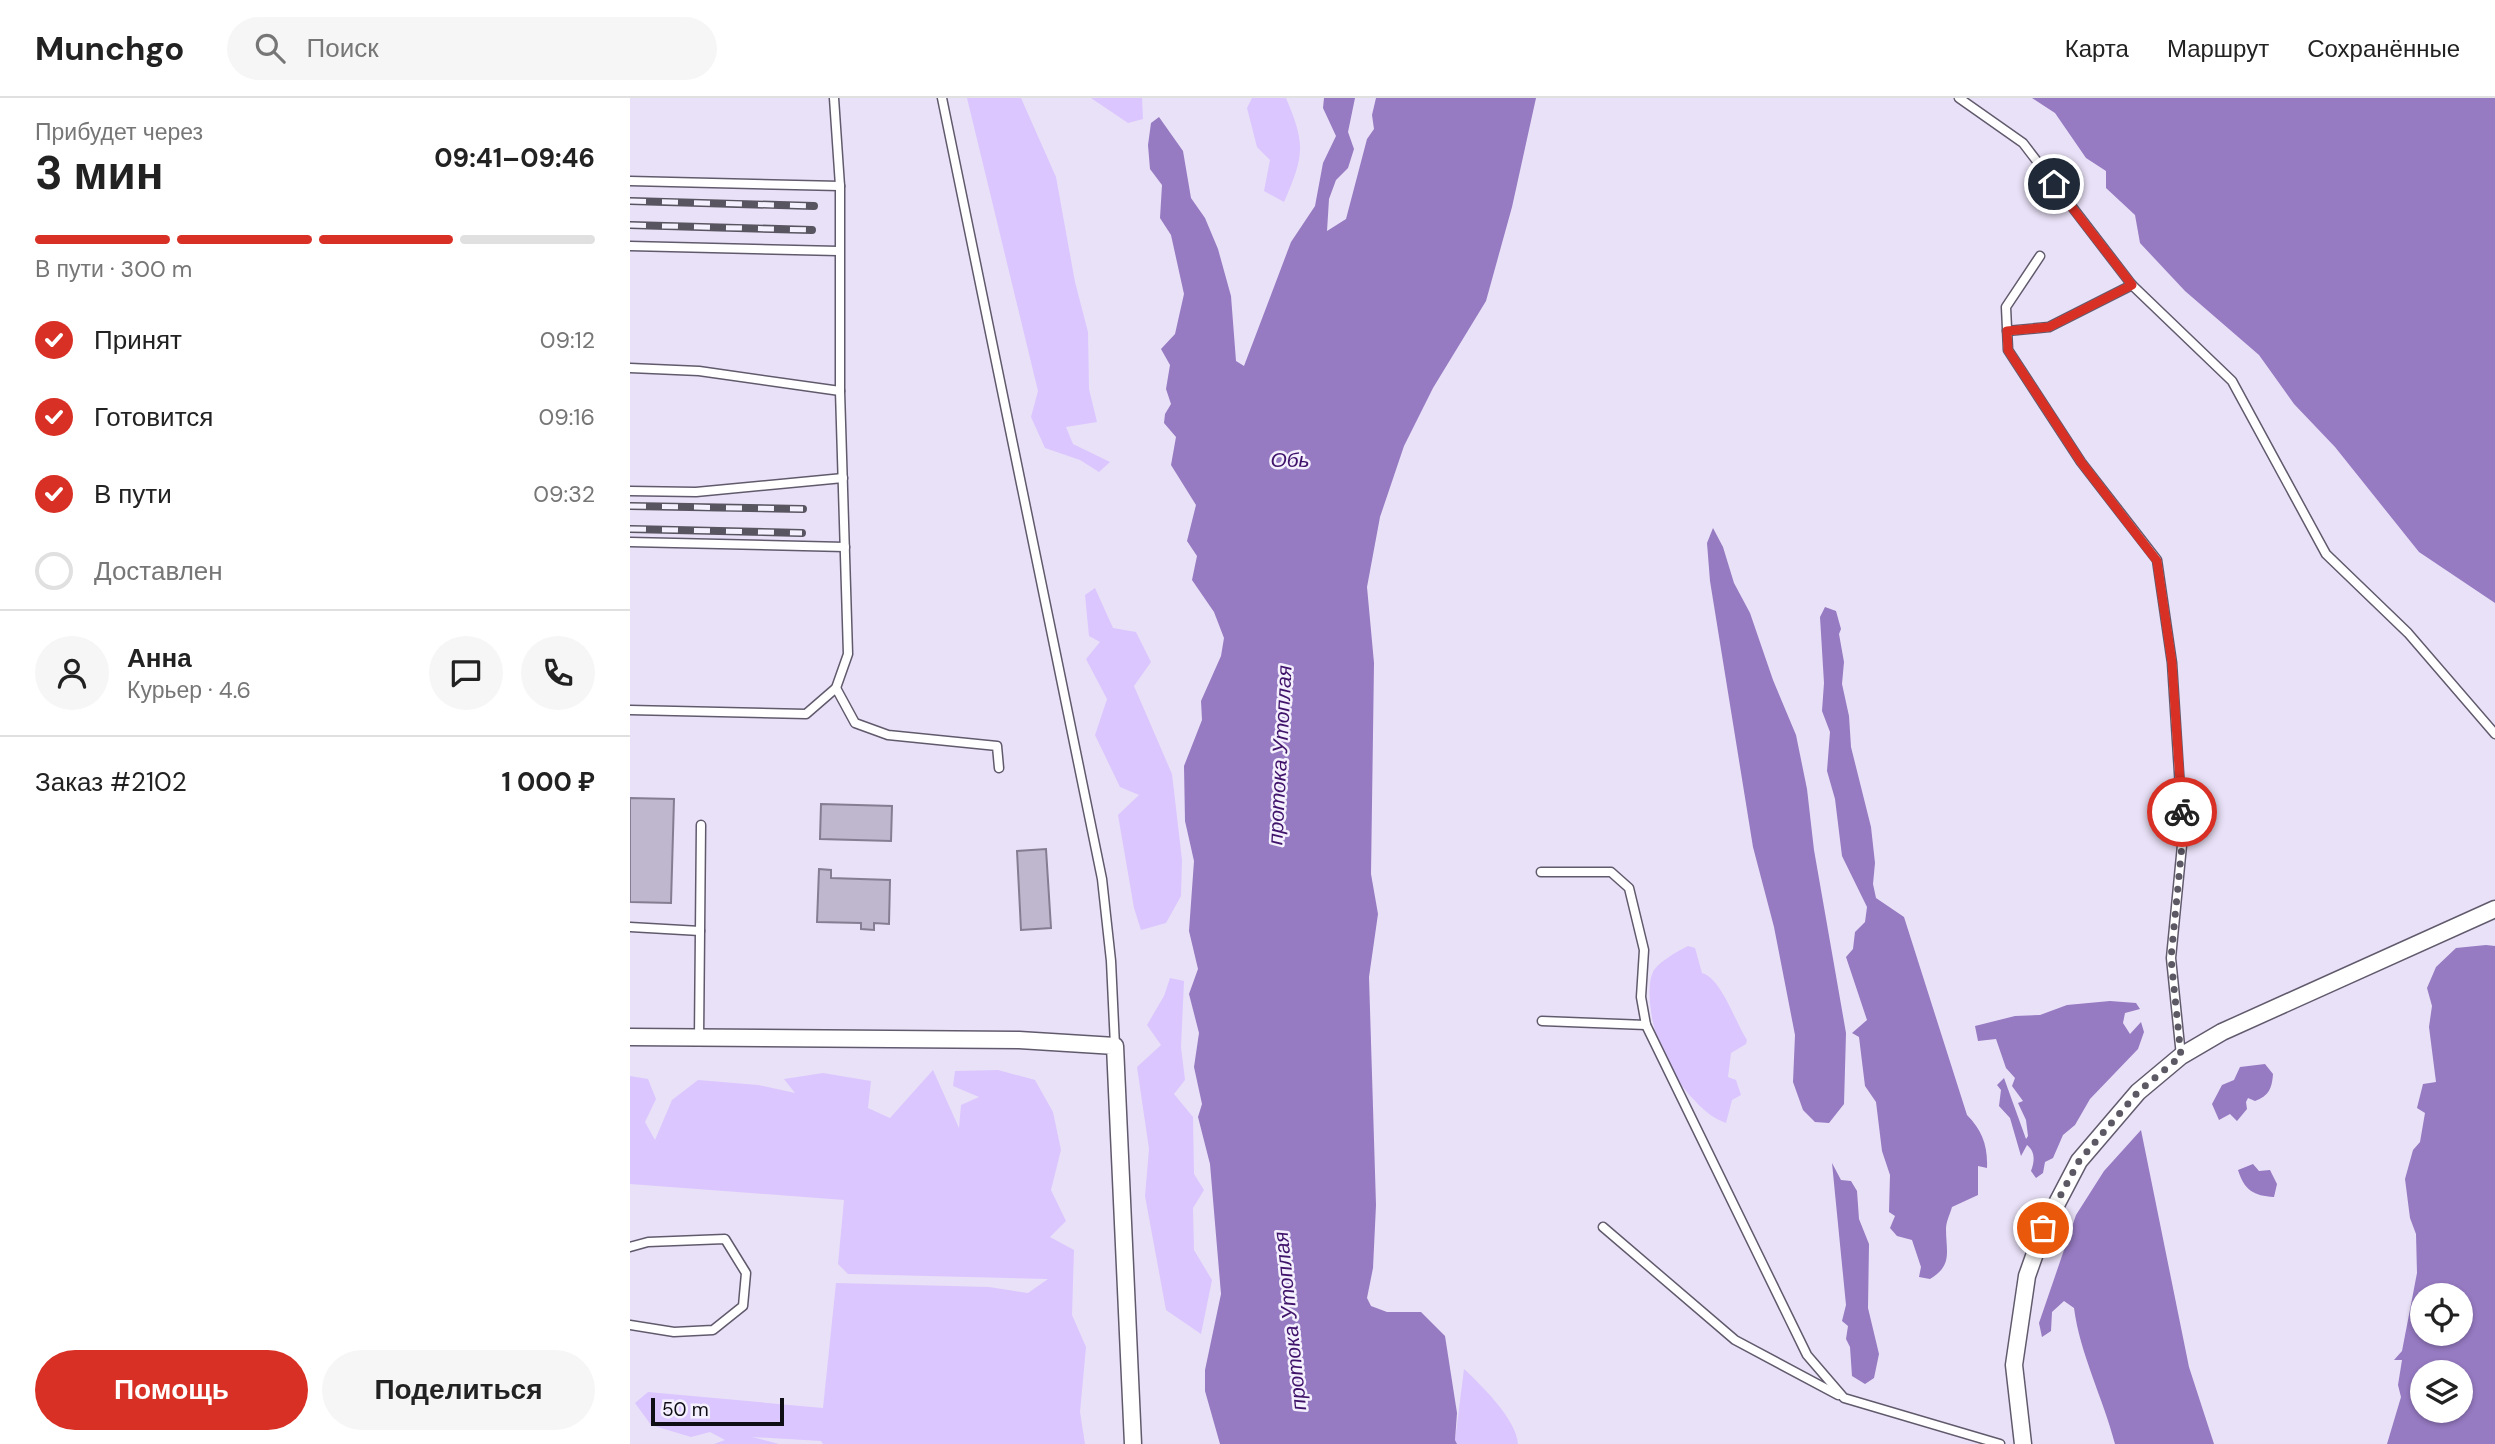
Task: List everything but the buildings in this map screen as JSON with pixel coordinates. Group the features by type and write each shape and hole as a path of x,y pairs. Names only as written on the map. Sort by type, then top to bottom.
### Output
{"street":[{"path":"2023,1444 2014,1365 2027,1276 2043,1228 2079,1161 2138,1092 2181,1056 2222,1032 2495,909"},
{"path":"630,1037 1019,1040 1115,1046 1133,1444"}],"lane":[{"path":"630,710 806,714 836,688 848,654 839,391 838,251 841,186 834,98"},
{"path":"942,98 1102,878 1111,961 1115,1046"},
{"path":"1959,98 2023,144 2132,285 2232,381 2326,554 2408,633 2495,734"},
{"path":"630,181 841,186"},
{"path":"630,246 838,251"},
{"path":"2040,256 2006,307 2008,350 2081,462 2157,561 2172,663 2183,835 2171,958 2181,1056"},
{"path":"2007,331 2049,327 2132,285"},
{"path":"630,368 699,371 839,391"},
{"path":"630,491 696,492 843,478"},
{"path":"630,542 845,547"},
{"path":"836,688 855,723 888,735 997,746 999,768"},
{"path":"699,1038 701,825"},
{"path":"1541,872 1611,872 1629,888 1644,950 1641,997 1646,1025 1807,1355 1844,1398"},
{"path":"630,927 700,930"},
{"path":"1542,1021 1646,1025"},
{"path":"1603,1227 1735,1340 1844,1398 2000,1444"},
{"path":"630,1247 648,1242 725,1239 746,1273 743,1306 713,1330 674,1332 630,1325"}],"shaded area":[{"path":"967,98 1021,98 1056,177 1075,282 1088,332 1089,389 1097,422 1066,427 1073,444 1110,462 1099,472 1080,460 1045,448 1031,417 1038,391"},
{"path":"1091,98 1142,98 1143,119 1128,123"},
{"path":"1252,98 1286,98 1297,128 1299,161 1284,202 1264,191 1270,160 1257,147 1247,108"},
{"path":"1095,588 1113,628 1136,632 1151,662 1134,686 1172,774 1182,860 1181,896 1166,923 1141,930 1134,908 1118,815 1139,795 1120,787 1095,735 1107,699 1086,659 1100,642 1089,636 1085,595"},
{"path":"1688,946 1695,948 1702,973 1716,983 1747,1040 1746,1044 1731,1053 1728,1077 1736,1080 1741,1095 1732,1100 1726,1123 1704,1110 1676,1079 1664,1058 1654,1027 1650,995 1653,972 1664,961"},
{"path":"1170,978 1184,981 1181,1047 1185,1080 1174,1094 1193,1117 1194,1174 1204,1190 1193,1208 1194,1250 1212,1280 1201,1334 1166,1310 1145,1196 1149,1149 1137,1067 1161,1045 1147,1025 1164,996"},
{"path":"933,1070 959,1128 961,1105 979,1097 953,1086 955,1071 998,1070 1035,1080 1053,1112 1061,1150 1051,1190 1066,1221 1050,1237 1074,1250 1072,1315 1086,1347 1080,1412 1085,1444 823,1444 821,1441 752,1437 779,1444 714,1444 725,1440 710,1432 691,1437 651,1425 635,1403 648,1392 823,1408 836,1283 989,1287 1028,1293 1048,1279 848,1274 838,1264 844,1200 630,1184 630,1076 648,1079 656,1099 645,1122 655,1140 672,1100 698,1080 758,1085 795,1093 784,1079 823,1073 871,1081 868,1108 890,1118"},
{"path":"1464,1369 1505,1414 1516,1434 1518,1444 1457,1444 1455,1440"}],"water":[{"name":"Обь","path":"1324,98 1355,98 1348,132 1354,149 1348,168 1336,180 1329,199 1327,231 1346,219 1367,139 1374,129 1372,115 1376,98 1536,98 1512,207 1486,301 1433,388 1404,446 1380,517 1367,587 1374,663 1371,874 1378,914 1369,977 1376,1205 1373,1268 1367,1298 1371,1306 1387,1312 1421,1312 1445,1336 1457,1413 1457,1444 1220,1444 1205,1391 1205,1370 1221,1294 1210,1164 1198,1117 1202,1104 1194,1067 1199,1033 1189,994 1198,969 1189,931 1194,861 1185,821 1184,766 1202,720 1201,701 1221,656 1224,638 1214,612 1192,580 1197,556 1187,541 1196,505 1171,465 1176,437 1164,423 1165,414 1171,404 1166,389 1170,365 1161,349 1175,334 1184,294 1171,235 1160,218 1162,185 1150,169 1148,145 1151,123 1159,117 1183,151 1191,198 1205,218 1218,249 1231,296 1236,361 1244,366 1291,242 1315,206 1323,163 1336,136 1323,108"},
{"path":"2032,98 2495,98 2495,603 2419,552 2335,447 2294,404 2259,355 2185,291 2140,243 2135,215 2106,188 2106,171 2086,158 2055,113"},
{"path":"1713,528 1723,547 1734,583 1750,613 1773,680 1796,735 1807,789 1814,850 1846,1033 1844,1104 1829,1123 1815,1122 1803,1110 1793,1082 1795,1035 1774,927 1753,847 1710,581 1707,543"},
{"path":"1825,607 1836,611 1841,629 1839,634 1844,662 1842,684 1849,716 1851,747 1871,827 1876,898 1904,917 1967,1115 1983,1139 1986,1153 1987,1168 1978,1166 1978,1195 1952,1207 1946,1226 1947,1257 1942,1269 1930,1279 1919,1277 1921,1267 1912,1240 1897,1236 1890,1228 1895,1216 1889,1212 1890,1175 1882,1151 1876,1102 1865,1086 1859,1037 1852,1033 1867,1020 1846,957 1853,949 1855,932 1865,922 1867,907 1842,856 1835,799 1827,771 1830,732 1822,711 1824,683 1820,617"},
{"path":"2495,946 2495,1444 2387,1444 2401,1397 2398,1385 2402,1360 2394,1360 2402,1351 2410,1309 2410,1346 2473,1346 2473,1283 2415,1283 2416,1234 2410,1218 2405,1179 2413,1150 2420,1142 2425,1113 2417,1108 2423,1084 2436,1082 2429,1027 2432,1006 2427,988 2436,967 2456,948"},
{"path":"2110,1001 2136,1003 2140,1009 2125,1013 2123,1023 2130,1034 2141,1022 2144,1032 2138,1049 2090,1099 2075,1125 2063,1135 2053,1158 2045,1162 2043,1173 2036,1178 2031,1171 2034,1160 2032,1150 2027,1145 2021,1156 2010,1118 1999,1106 2001,1090 1997,1085 2004,1078 2026,1139 2026,1120 2018,1103 2023,1101 2012,1086 2015,1078 2006,1068 1996,1039 1978,1041 1975,1026 2015,1016 2040,1015 2067,1005"},
{"path":"2265,1064 2273,1074 2267,1094 2255,1101 2248,1098 2247,1109 2237,1121 2230,1114 2219,1120 2212,1104 2222,1085 2234,1080 2240,1067"},
{"path":"2141,1130 2189,1367 2214,1444 2115,1444 2086,1359 2074,1308 2064,1301 2052,1312 2051,1331 2042,1337 2039,1323 2076,1215 2104,1171"},
{"path":"1832,1163 1841,1180 1851,1181 1857,1191 1859,1219 1869,1244 1868,1308 1879,1354 1874,1378 1865,1384 1852,1376 1850,1347 1846,1339 1848,1326 1842,1321 1846,1305"},
{"path":"2253,1164 2259,1171 2270,1170 2277,1184 2274,1197 2255,1193 2243,1183 2238,1170"}],"railway":[{"path":"630,201 814,206"},
{"path":"630,225 812,230"},
{"path":"630,506 803,509"},
{"path":"630,529 802,533"}],"way so far":[{"path":"2043,1228 2079,1161 2138,1092 2181,1056 2171,958 2183,835 2182,812"}],"route":[{"path":"2054,184 2132,285 2049,327 2007,331 2008,350 2081,462 2157,561 2172,663 2182,812"}],"water label":[{"name":"протока Утоплая","path":"1280,755"},
{"name":"протока Утоплая","path":"1290,1321"}]}
